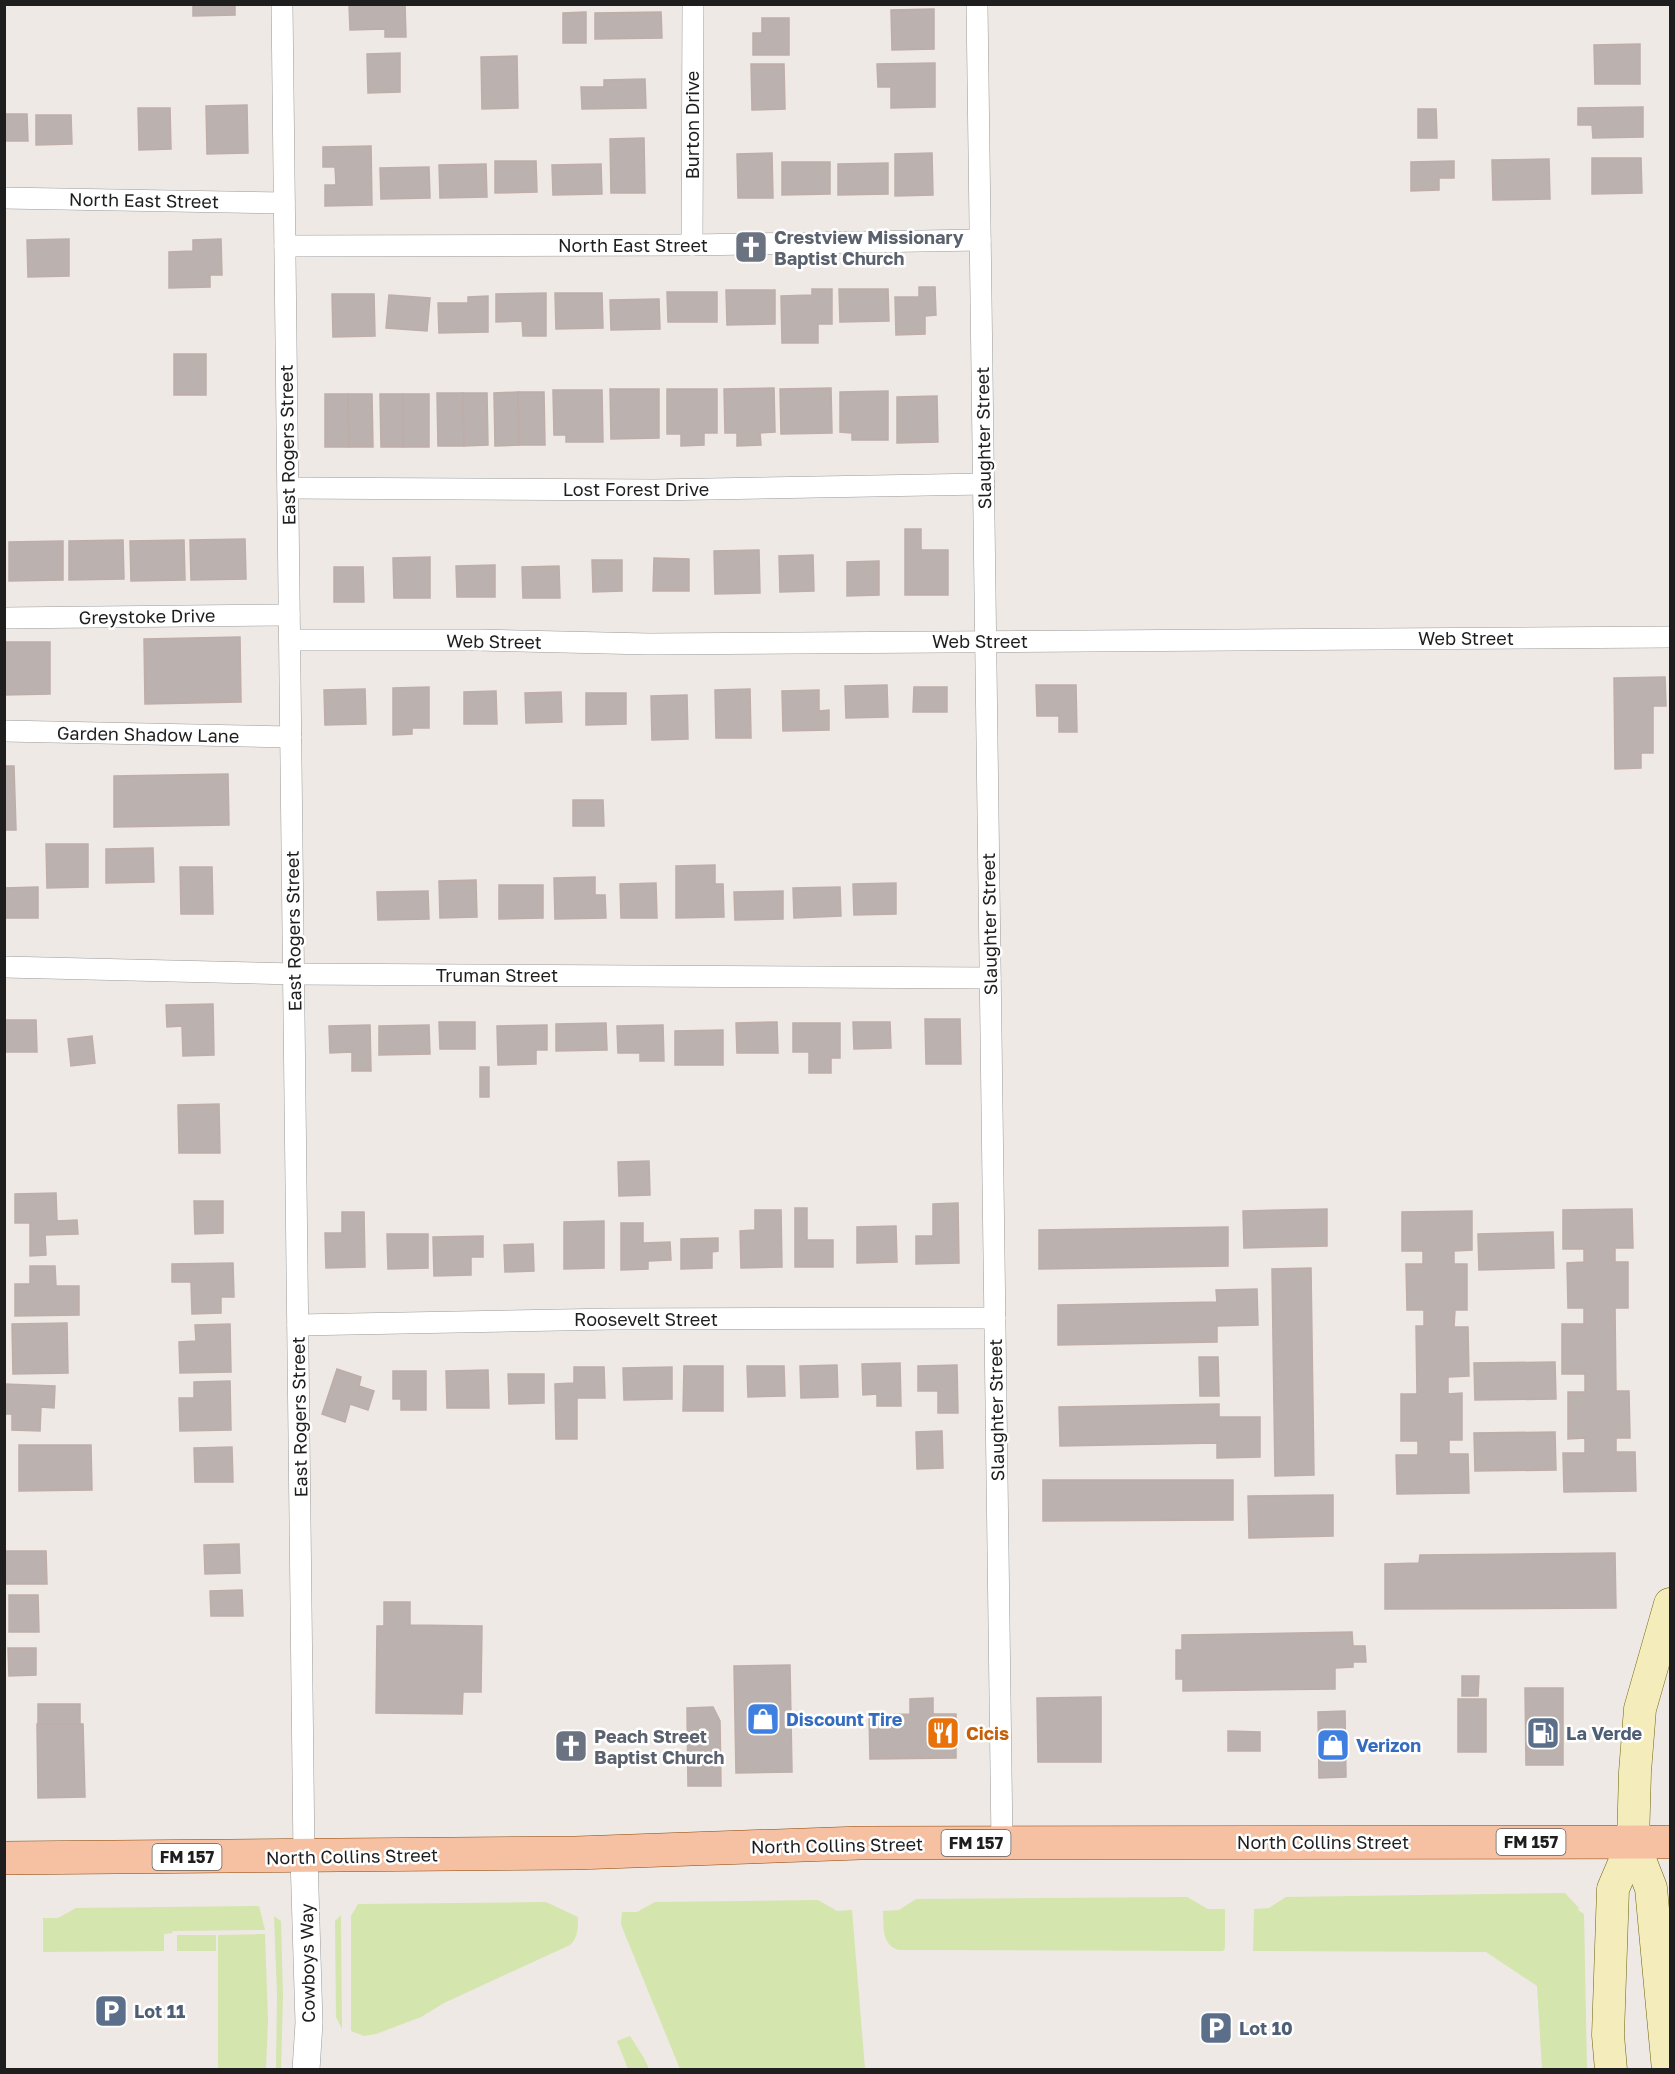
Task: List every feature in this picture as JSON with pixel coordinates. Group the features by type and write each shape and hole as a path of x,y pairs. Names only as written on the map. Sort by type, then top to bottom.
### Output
{"main road":[{"path":"1611,2070 1608,2036 1613,1889 1633,1842 1640,1709 1671,1604"},
{"path":"1633,1842 1651,1888 1668,2070"},
{"name":"North Collins Street","path":"4,1858 576,1853 860,1844 1671,1842"}],"street":[{"name":"East Rogers Street","path":"282,4 304,1857"},
{"name":"Burton Drive","path":"692,245 693,4"},
{"name":"Slaughter Street","path":"977,4 1002,1843"},
{"name":"North East Street","path":"4,198 284,203"},
{"name":"North East Street","path":"285,246 692,245 980,240"},
{"name":"Lost Forest Drive","path":"288,488 656,490 984,484"},
{"name":"Greystoke Drive","path":"4,618 289,615"},
{"name":"Web Street","path":"290,640 477,639 649,644 1671,637"},
{"name":"Garden Shadow Lane","path":"4,731 291,737"},
{"name":"Truman Street","path":"4,968 294,974 990,978"},
{"name":"Roosevelt Street","path":"298,1325 613,1318 995,1318"},
{"name":"Cowboys Way","path":"304,1857 309,2023 306,2070"}],"green space":[{"path":"1565,1893 1584,1914 1587,2069 1542,2069 1537,1986 1486,1952 1253,1951 1254,1909 1269,1908 1286,1897"},
{"path":"1187,1897 1208,1909 1225,1909 1225,1948 1223,1951 899,1950 889,1944 884,1929 883,1911 899,1910 916,1899"},
{"path":"818,1900 837,1911 852,1910 865,2069 680,2069 621,1924 622,1912 637,1912 655,1902"},
{"path":"546,1902 578,1917 576,1936 570,1945 444,2003 421,2017 376,2034 364,2036 351,2031 351,1916 358,1904"},
{"path":"259,1906 265,1930 173,1931 164,1934 164,1951 43,1952 43,1918 58,1918 76,1908"},
{"path":"341,1915 342,2029 336,2017 335,1921"},
{"path":"274,1916 281,1921 283,1995 281,2070 276,2069 277,1995"},
{"path":"265,1934 268,2020 266,2069 218,2069 218,1935"},
{"path":"177,1935 216,1935 216,1951 177,1951"},
{"path":"630,2036 649,2069 628,2069 617,2041"}],"building":[{"path":"193,4 235,4 235,15 193,16"},
{"path":"349,4 405,4 406,37 385,37 385,29 350,30"},
{"path":"934,9 934,49 892,50 891,10"},
{"path":"586,12 586,43 563,43 563,13"},
{"path":"661,12 662,38 595,39 595,13"},
{"path":"762,18 789,18 789,55 753,55 753,33 762,33"},
{"path":"1640,44 1640,84 1595,84 1594,45"},
{"path":"400,53 400,92 368,93 367,54"},
{"path":"517,56 518,108 482,109 481,57"},
{"path":"935,63 935,107 891,108 891,87 878,87 877,64"},
{"path":"751,64 784,64 785,109 752,110"},
{"path":"645,79 646,108 582,109 581,87 604,87 604,80"},
{"path":"247,105 248,153 207,154 206,106"},
{"path":"1643,107 1643,137 1593,138 1592,125 1578,125 1578,108"},
{"path":"138,108 170,108 171,149 139,150"},
{"path":"1418,109 1436,109 1437,138 1418,138"},
{"path":"4,114 27,114 28,141 4,141"},
{"path":"36,115 71,115 72,144 36,145"},
{"path":"644,138 645,193 611,193 610,139"},
{"path":"371,146 372,205 325,206 325,185 336,185 335,167 323,167 323,147"},
{"path":"772,153 773,198 738,198 737,154"},
{"path":"932,153 933,195 895,196 895,154"},
{"path":"1592,158 1641,158 1642,193 1592,194"},
{"path":"1549,159 1550,199 1493,200 1492,160"},
{"path":"495,161 536,161 537,192 495,193"},
{"path":"1454,161 1454,178 1439,178 1439,190 1411,191 1411,162"},
{"path":"782,162 830,162 830,194 782,195"},
{"path":"888,163 888,194 838,195 838,164"},
{"path":"486,164 487,197 440,198 439,165"},
{"path":"601,164 602,194 553,195 552,165"},
{"path":"429,167 430,198 381,199 380,168"},
{"path":"69,239 69,276 28,277 27,240"},
{"path":"221,239 222,275 210,275 210,287 169,288 169,252 193,251 193,240"},
{"path":"919,287 935,287 936,315 925,316 925,334 896,335 895,297 919,297"},
{"path":"812,289 832,289 832,324 818,324 818,343 782,343 781,296 812,295"},
{"path":"839,289 888,289 889,321 840,322"},
{"path":"726,290 775,290 775,324 727,325"},
{"path":"667,292 717,292 717,322 668,322"},
{"path":"546,293 546,336 523,336 522,321 496,322 496,294"},
{"path":"555,293 602,293 603,328 556,329"},
{"path":"332,294 374,294 375,336 333,337"},
{"path":"389,295 430,298 427,331 386,328"},
{"path":"488,296 488,332 439,333 438,303 468,303 468,297"},
{"path":"659,299 660,329 611,330 610,300"},
{"path":"174,354 206,354 206,395 174,395"},
{"path":"774,388 775,432 760,433 761,445 737,446 737,433 725,433 724,389"},
{"path":"831,388 832,433 781,434 780,389"},
{"path":"610,389 659,389 659,438 611,439"},
{"path":"667,389 717,389 717,433 704,433 704,445 681,446 681,434 667,434"},
{"path":"553,390 602,390 603,442 566,442 566,435 554,435"},
{"path":"888,391 888,440 852,440 852,433 840,432 840,392"},
{"path":"518,392 519,445 495,446 494,393"},
{"path":"518,392 544,392 545,445 519,445"},
{"path":"437,393 463,393 464,446 438,446"},
{"path":"463,393 487,393 488,445 464,446"},
{"path":"325,394 348,394 349,447 325,447"},
{"path":"348,394 372,394 373,447 349,447"},
{"path":"380,394 403,394 403,447 381,447"},
{"path":"403,394 429,394 429,447 403,447"},
{"path":"937,396 938,442 897,443 897,397"},
{"path":"905,529 921,529 921,550 948,550 948,595 905,595"},
{"path":"245,539 246,579 191,580 190,540"},
{"path":"123,540 124,579 69,580 69,541"},
{"path":"184,540 185,580 131,581 130,541"},
{"path":"63,541 63,580 9,581 9,542"},
{"path":"759,550 760,593 715,594 714,551"},
{"path":"813,555 814,591 780,592 779,556"},
{"path":"430,557 430,598 394,598 393,558"},
{"path":"654,558 689,559 689,591 653,591"},
{"path":"592,560 622,560 622,591 593,592"},
{"path":"879,561 879,595 847,596 847,562"},
{"path":"495,565 495,597 457,597 456,566"},
{"path":"559,566 560,598 523,598 522,567"},
{"path":"334,567 363,567 364,602 334,602"},
{"path":"240,637 241,702 145,704 144,639"},
{"path":"4,642 50,642 50,694 4,695"},
{"path":"1665,677 1666,706 1653,706 1653,753 1641,753 1641,768 1615,769 1614,678"},
{"path":"887,685 888,717 846,718 845,686"},
{"path":"1036,685 1076,685 1077,732 1059,732 1059,716 1037,716"},
{"path":"429,687 429,728 412,728 412,734 393,735 393,688"},
{"path":"914,687 947,687 947,712 913,712"},
{"path":"365,689 366,724 325,725 324,690"},
{"path":"750,689 751,738 716,738 715,690"},
{"path":"819,690 819,711 829,710 829,730 783,731 782,691"},
{"path":"496,691 497,724 464,724 464,692"},
{"path":"561,692 562,722 526,723 525,693"},
{"path":"586,693 626,693 626,724 586,725"},
{"path":"687,695 688,739 652,740 651,696"},
{"path":"4,766 14,766 16,830 4,830"},
{"path":"228,774 229,825 114,827 114,776"},
{"path":"573,800 603,800 604,826 573,826"},
{"path":"46,844 88,844 88,887 47,888"},
{"path":"153,848 154,882 106,883 106,849"},
{"path":"715,865 715,884 723,884 724,917 676,918 676,866"},
{"path":"180,867 212,867 213,914 181,914"},
{"path":"595,877 595,895 605,895 606,918 555,919 554,878"},
{"path":"476,880 477,917 440,918 439,881"},
{"path":"656,883 657,918 621,918 620,884"},
{"path":"896,883 896,914 854,915 853,884"},
{"path":"499,885 543,885 543,918 499,919"},
{"path":"38,887 38,918 4,918 4,888"},
{"path":"840,887 841,916 794,918 793,888"},
{"path":"428,891 429,919 378,920 377,892"},
{"path":"783,891 783,919 735,920 734,892"},
{"path":"213,1004 214,1055 183,1056 182,1026 167,1027 166,1005"},
{"path":"925,1019 960,1019 961,1064 926,1064"},
{"path":"4,1020 36,1020 37,1052 4,1052"},
{"path":"439,1022 475,1022 475,1049 440,1049"},
{"path":"777,1022 778,1053 737,1053 736,1023"},
{"path":"853,1022 890,1022 891,1048 854,1049"},
{"path":"606,1023 607,1050 556,1051 556,1024"},
{"path":"793,1023 840,1023 840,1058 831,1058 831,1073 809,1073 809,1052 793,1052"},
{"path":"370,1025 371,1071 352,1071 352,1052 330,1053 329,1026"},
{"path":"429,1025 430,1054 379,1055 379,1026"},
{"path":"547,1025 547,1050 536,1050 536,1064 498,1065 497,1026"},
{"path":"663,1025 664,1061 640,1061 640,1053 618,1053 617,1026"},
{"path":"723,1030 723,1065 675,1065 675,1031"},
{"path":"92,1036 95,1063 71,1066 68,1039"},
{"path":"480,1067 489,1067 489,1097 480,1097"},
{"path":"219,1104 220,1153 179,1153 178,1105"},
{"path":"649,1161 650,1195 619,1196 618,1162"},
{"path":"56,1193 57,1221 77,1220 78,1234 45,1235 46,1255 30,1256 30,1223 15,1223 15,1194"},
{"path":"194,1201 223,1201 223,1233 195,1234"},
{"path":"958,1203 959,1263 916,1264 916,1236 933,1236 933,1204"},
{"path":"795,1208 807,1208 807,1240 833,1240 833,1267 795,1267"},
{"path":"1327,1209 1327,1246 1244,1248 1243,1211"},
{"path":"1632,1209 1633,1248 1615,1248 1615,1262 1628,1262 1628,1308 1615,1308 1616,1391 1629,1391 1630,1438 1616,1438 1616,1452 1635,1452 1636,1491 1564,1492 1563,1453 1585,1453 1585,1438 1568,1439 1568,1392 1585,1392 1585,1374 1562,1374 1562,1324 1584,1324 1584,1308 1568,1308 1567,1263 1584,1262 1584,1249 1563,1249 1563,1210"},
{"path":"755,1210 781,1210 782,1267 741,1268 740,1231 755,1230"},
{"path":"1472,1211 1472,1250 1454,1251 1454,1264 1467,1264 1467,1310 1455,1310 1454,1327 1468,1327 1469,1376 1448,1377 1448,1394 1462,1393 1462,1440 1449,1440 1449,1454 1468,1454 1469,1493 1397,1494 1396,1455 1418,1455 1418,1441 1401,1441 1401,1394 1417,1394 1416,1326 1424,1326 1424,1310 1407,1310 1406,1264 1423,1264 1423,1251 1402,1251 1402,1212"},
{"path":"342,1212 364,1212 365,1267 326,1268 325,1233 342,1233"},
{"path":"604,1221 604,1268 564,1269 564,1222"},
{"path":"621,1223 643,1223 643,1243 670,1242 671,1260 648,1261 648,1269 621,1270"},
{"path":"896,1226 897,1262 857,1263 857,1227"},
{"path":"1228,1227 1228,1266 1039,1269 1039,1230"},
{"path":"1553,1232 1554,1268 1479,1270 1478,1234"},
{"path":"387,1234 428,1234 428,1268 388,1269"},
{"path":"483,1236 483,1257 471,1257 471,1275 434,1276 433,1237"},
{"path":"718,1238 718,1251 712,1252 712,1268 681,1269 681,1239"},
{"path":"533,1244 534,1271 505,1272 504,1245"},
{"path":"233,1263 234,1297 221,1297 221,1313 192,1314 191,1282 172,1282 172,1264"},
{"path":"30,1266 55,1266 56,1286 79,1286 79,1315 15,1316 15,1284 30,1284"},
{"path":"1311,1268 1314,1475 1275,1476 1272,1269"},
{"path":"1257,1289 1258,1325 1217,1326 1217,1342 1058,1345 1058,1305 1217,1302 1216,1290"},
{"path":"67,1323 68,1373 13,1374 12,1324"},
{"path":"230,1324 231,1372 180,1373 179,1342 196,1341 195,1325"},
{"path":"1199,1357 1218,1357 1219,1396 1200,1396"},
{"path":"1555,1362 1556,1399 1475,1400 1474,1363"},
{"path":"900,1363 901,1406 877,1406 877,1394 863,1395 862,1364"},
{"path":"837,1365 838,1397 801,1398 800,1366"},
{"path":"957,1365 958,1413 938,1413 938,1391 918,1391 918,1366"},
{"path":"684,1366 723,1366 723,1411 683,1411"},
{"path":"747,1366 784,1366 785,1396 748,1397"},
{"path":"574,1367 604,1367 605,1398 577,1398 577,1439 556,1439 555,1384 574,1383"},
{"path":"672,1367 672,1399 624,1400 623,1368"},
{"path":"337,1369 361,1377 359,1386 374,1391 368,1410 350,1404 345,1422 322,1414"},
{"path":"488,1370 489,1408 447,1408 446,1371"},
{"path":"393,1371 426,1371 426,1410 401,1410 401,1399 393,1399"},
{"path":"508,1374 544,1374 544,1403 509,1404"},
{"path":"230,1381 231,1430 180,1431 179,1398 194,1398 194,1382"},
{"path":"4,1384 55,1386 54,1408 41,1407 40,1431 12,1430 12,1414 4,1414"},
{"path":"1219,1404 1219,1417 1260,1417 1260,1457 1217,1458 1217,1443 1060,1446 1059,1407"},
{"path":"942,1431 943,1468 917,1469 916,1432"},
{"path":"1555,1432 1556,1470 1475,1471 1474,1433"},
{"path":"19,1445 91,1445 92,1490 19,1491"},
{"path":"232,1447 233,1482 195,1482 194,1448"},
{"path":"1043,1480 1233,1480 1233,1520 1043,1521"},
{"path":"1333,1495 1333,1536 1249,1538 1248,1496"},
{"path":"239,1544 240,1573 205,1574 204,1545"},
{"path":"5,1551 46,1551 47,1584 6,1584"},
{"path":"1615,1553 1616,1608 1385,1609 1385,1564 1419,1563 1420,1555"},
{"path":"242,1590 243,1616 211,1616 210,1591"},
{"path":"9,1595 38,1595 39,1632 9,1632"},
{"path":"384,1602 410,1602 410,1625 482,1626 481,1692 463,1692 462,1714 376,1713 377,1626 384,1626"},
{"path":"1352,1632 1353,1646 1365,1646 1366,1662 1353,1662 1353,1667 1335,1668 1335,1689 1183,1691 1183,1679 1176,1679 1176,1650 1182,1650 1182,1635"},
{"path":"8,1648 36,1648 36,1675 9,1676"},
{"name":"Discount Tire","path":"790,1665 792,1772 736,1773 734,1666"},
{"path":"1462,1676 1479,1676 1478,1696 1462,1696"},
{"path":"1525,1688 1563,1688 1563,1765 1526,1765"},
{"path":"1101,1697 1101,1762 1038,1762 1037,1698"},
{"path":"933,1698 933,1714 956,1714 956,1758 870,1759 869,1715 910,1714 910,1699"},
{"path":"1458,1699 1486,1699 1486,1752 1458,1752"},
{"path":"38,1704 80,1704 80,1724 38,1725"},
{"path":"713,1707 720,1721 721,1786 688,1786 687,1708"},
{"path":"1345,1711 1346,1777 1319,1778 1318,1712"},
{"path":"37,1724 83,1724 85,1797 38,1798"},
{"path":"1228,1731 1260,1732 1260,1751 1228,1751"}],"place":[{"name":"Crestview Missionary Baptist Church","path":"751,247"},
{"name":"Discount Tire","path":"763,1719"},
{"name":"Cicis","path":"943,1733"},
{"name":"La Verde","path":"1543,1733"},
{"name":"Verizon","path":"1333,1745"},
{"name":"Peach Street Baptist Church","path":"571,1746"},
{"name":"Lot 11","path":"111,2011"},
{"name":"Lot 10","path":"1216,2028"}]}
